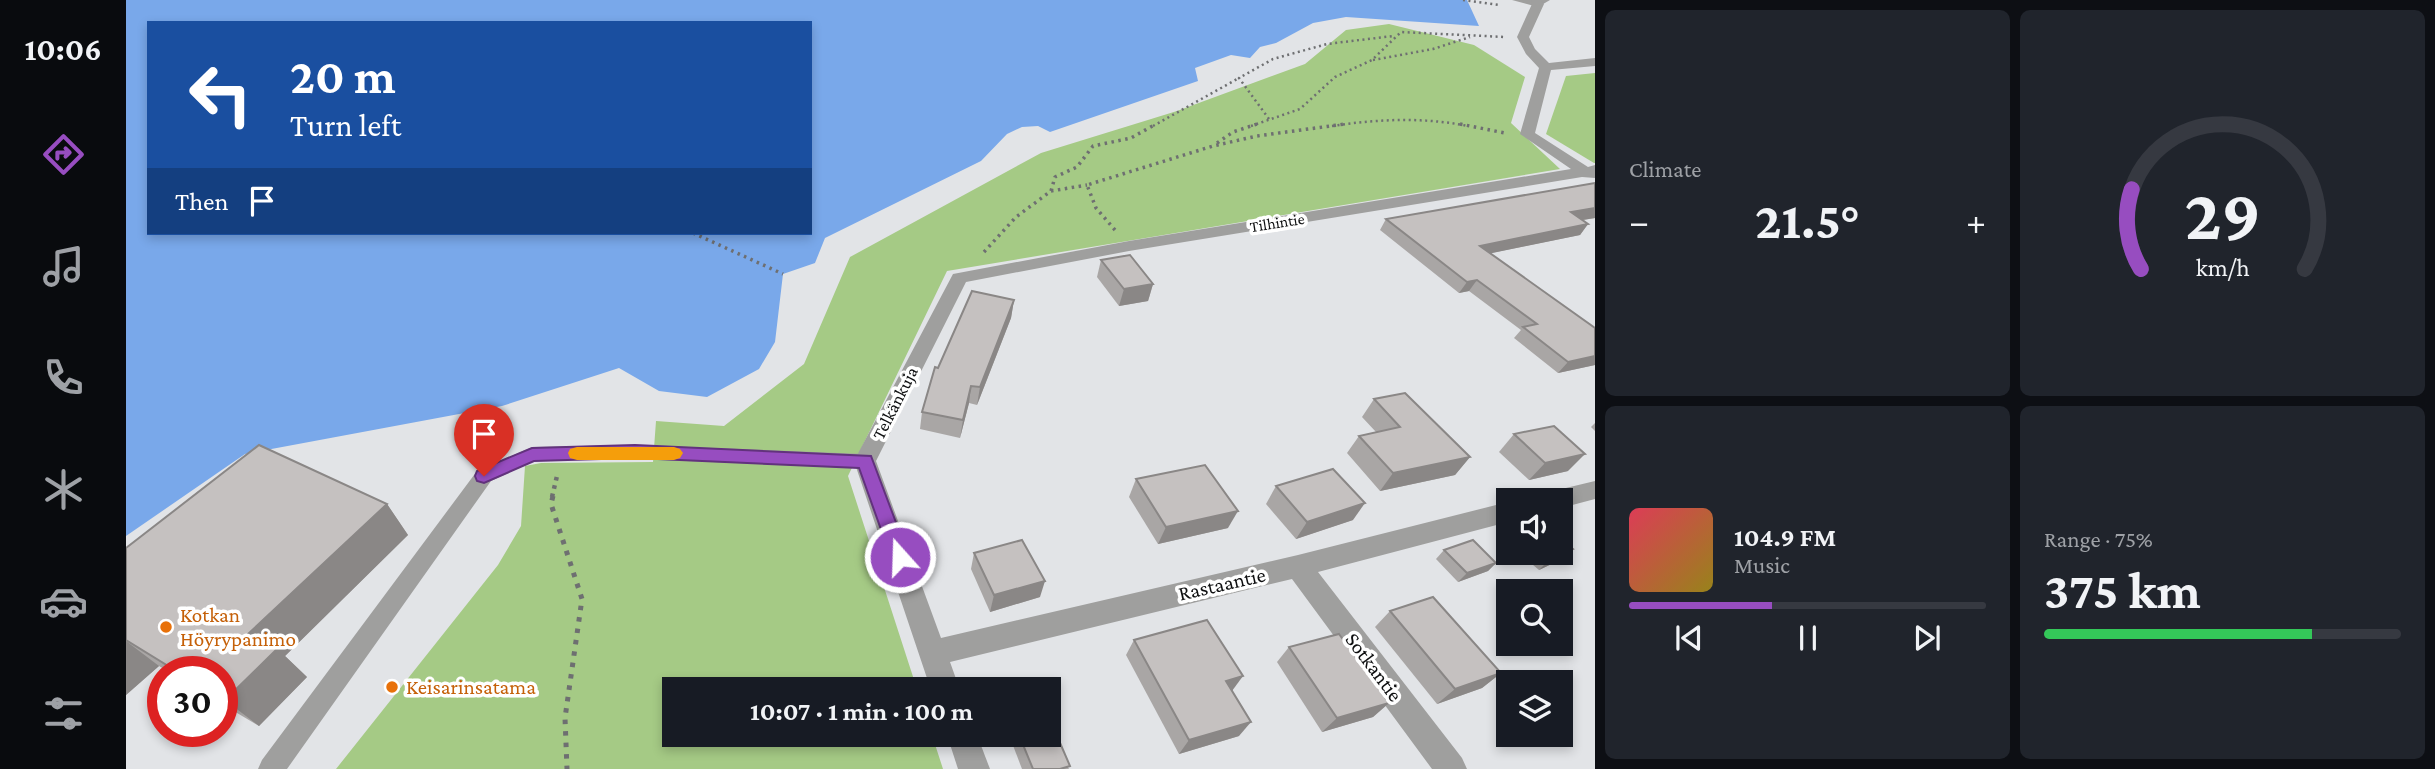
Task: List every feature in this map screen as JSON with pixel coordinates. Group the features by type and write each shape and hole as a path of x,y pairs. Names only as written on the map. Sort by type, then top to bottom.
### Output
{"street":[{"path":"1540,1 1523,37 1530,51 1546,67"},
{"path":"1546,67 1595,62"},
{"path":"1546,67 1527,134 1592,173"},
{"name":"Tilhintie","path":"960,278 1129,246 1592,173"},
{"name":"Telkänkuja","path":"942,677 865,461 960,278"},
{"path":"1573,495 1595,490"},
{"name":"Rastaantie","path":"934,653 1298,566 1496,515"},
{"name":"Sotkantie","path":"1298,566 1451,769"},
{"path":"966,747 974,769"}],"lane":[{"path":"1517,0 1540,1"},
{"path":"271,769 484,476 532,454 635,452 865,461"}],"path":[{"path":"1372,60 1401,32 1523,37"},
{"path":"1051,191 1055,177 1077,167 1093,146 1131,138 1273,59 1327,44 1394,36"},
{"path":"1213,146 1233,131 1300,109 1335,77 1372,60 1433,49 1475,36"},
{"path":"1239,78 1269,119"},
{"path":"960,278 1016,217 1051,191 1139,172 1213,146 1257,136 1366,121 1435,119 1501,133 1527,134"},
{"path":"1087,185 1096,208 1129,246"},
{"path":"697,235 783,274"},
{"path":"561,454 551,504 582,599 565,718 567,769"}],"green space":[{"path":"1389,24 1474,45 1525,77 1511,123 1560,169 947,271 848,476 913,677 662,677 662,747 936,747 943,769 336,769 498,565 521,526 525,466 541,463 653,462 656,421 724,426 804,364 850,257 1041,153 1177,111 1305,64 1346,30"},
{"path":"1595,73 1594,163 1546,134 1566,76"}],"water":[{"path":"126,0 1467,0 1479,26 1346,17 1313,23 1276,43 1260,47 1250,58 1231,55 1195,68 1198,81 1050,132 1038,126 1022,127 1007,134 981,161 825,238 815,263 783,274 775,342 759,369 707,397 659,391 619,368 502,406 245,454 126,536"}],"building":[{"path":"1595,183 1595,208 1571,212 1588,224 1480,246 1595,328 1595,356 1568,362 1523,327 1537,324 1477,280 1467,282 1386,219"},
{"path":"1130,255 1153,284 1124,289 1101,260"},
{"path":"972,291 1014,300 980,387 971,386 963,420 922,412 935,367 938,368"},
{"path":"1405,393 1470,457 1393,473 1359,436 1400,427 1374,399"},
{"path":"1554,426 1585,454 1545,463 1514,434"},
{"path":"259,445 387,504 248,634 277,649 238,687 238,656 152,656 126,640 126,548"},
{"path":"1205,465 1238,511 1166,527 1136,479"},
{"path":"1333,469 1365,503 1307,522 1276,486"},
{"path":"1022,540 1045,581 994,595 974,553"},
{"path":"1473,540 1496,563 1467,573 1444,550"},
{"path":"1433,597 1498,670 1496,675 1455,689 1390,611"},
{"path":"1207,620 1243,676 1226,681 1251,722 1189,740 1134,640"},
{"path":"1339,634 1389,703 1337,718 1289,647"},
{"path":"1061,745 1070,766 1060,769 1033,769 1024,747"}],"slow traffic":[{"path":"577,453 674,453"}],"place":[{"name":"Kotkan Höyrypanimo","path":"166,627"},
{"name":"Keisarinsatama","path":"392,687"}],"route":[{"path":"484,476 532,454 635,452 865,461 900,557"}]}
